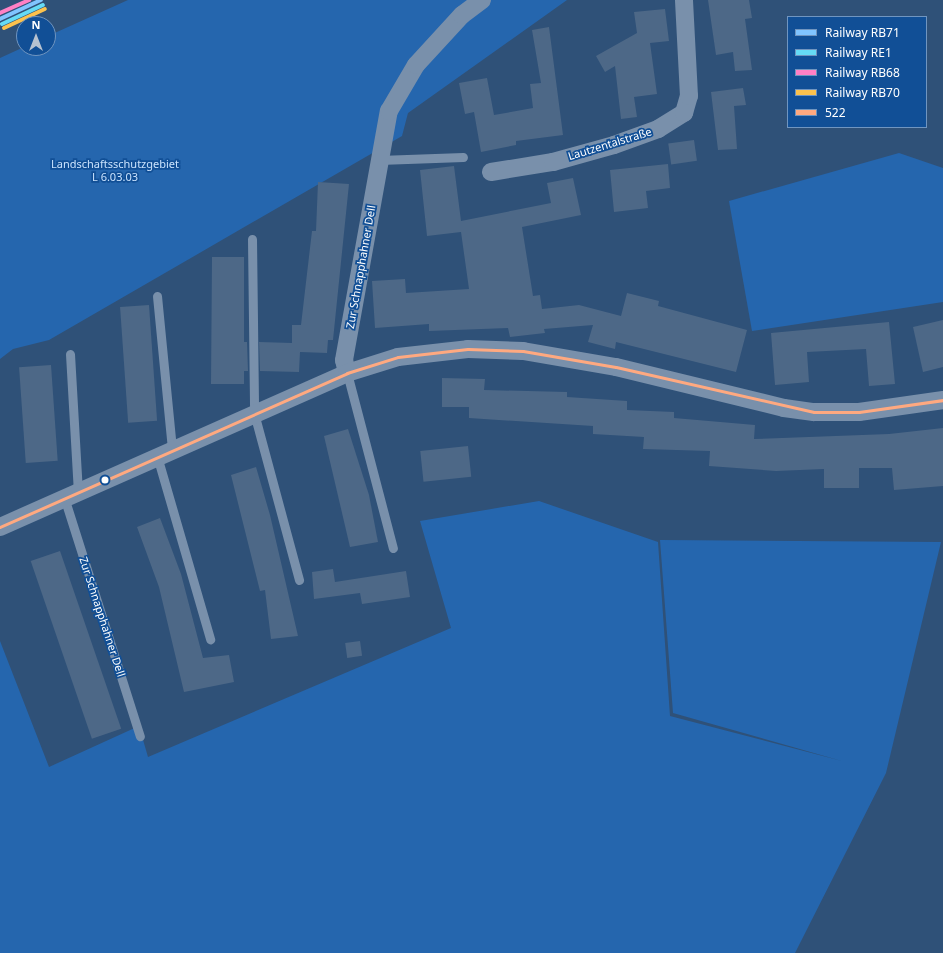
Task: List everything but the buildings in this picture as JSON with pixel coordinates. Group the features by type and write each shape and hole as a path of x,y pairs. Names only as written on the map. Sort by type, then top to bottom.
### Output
{"street":[{"path":"379,160 389,111 416,65 462,15 482,0"},
{"name":"Lautzentalstraße","path":"491,172 553,162 614,145 658,129 684,113 688,96 684,0"},
{"name":"Zur Schnapphahner Dell","path":"347,373 344,360 379,160"},
{"path":"0,527 71,494 347,373 398,356 468,349 523,351 616,367 784,408 814,412 859,412 943,400"}],"lane":[{"path":"379,160 464,157"},
{"path":"252,239 254,413 299,580"},
{"path":"157,296 164,453 210,639"},
{"name":"Zur Schnapphahner Dell","path":"70,354 71,494 140,736"},
{"name":"Zur Schnapphahner Dell","path":"347,373 393,548"}],"green space":[{"name":"Landschaftsschutzgebiet L 6.03.03","path":"128,0 567,0 408,113 402,136 49,340 13,349 0,359 0,58 16,51 16,56 56,56 56,32"},
{"path":"899,153 943,168 943,302 752,331 729,201"},
{"path":"539,501 658,542 670,716 842,761 673,713 660,540 941,542 886,773 795,953 0,953 0,641 49,767 139,726 148,757 451,628 420,521"}],"rail line":[{"name":"RB68","path":"0,13 29,0"},
{"name":"RB71","path":"0,19 41,0"},
{"name":"RE1","path":"2,24 43,5"},
{"name":"RB70","path":"4,28 45,9"}],"transit line":[{"name":"522","path":"0,527 347,373 398,357 468,349 523,351 616,367 814,412 859,412 943,400"}]}
